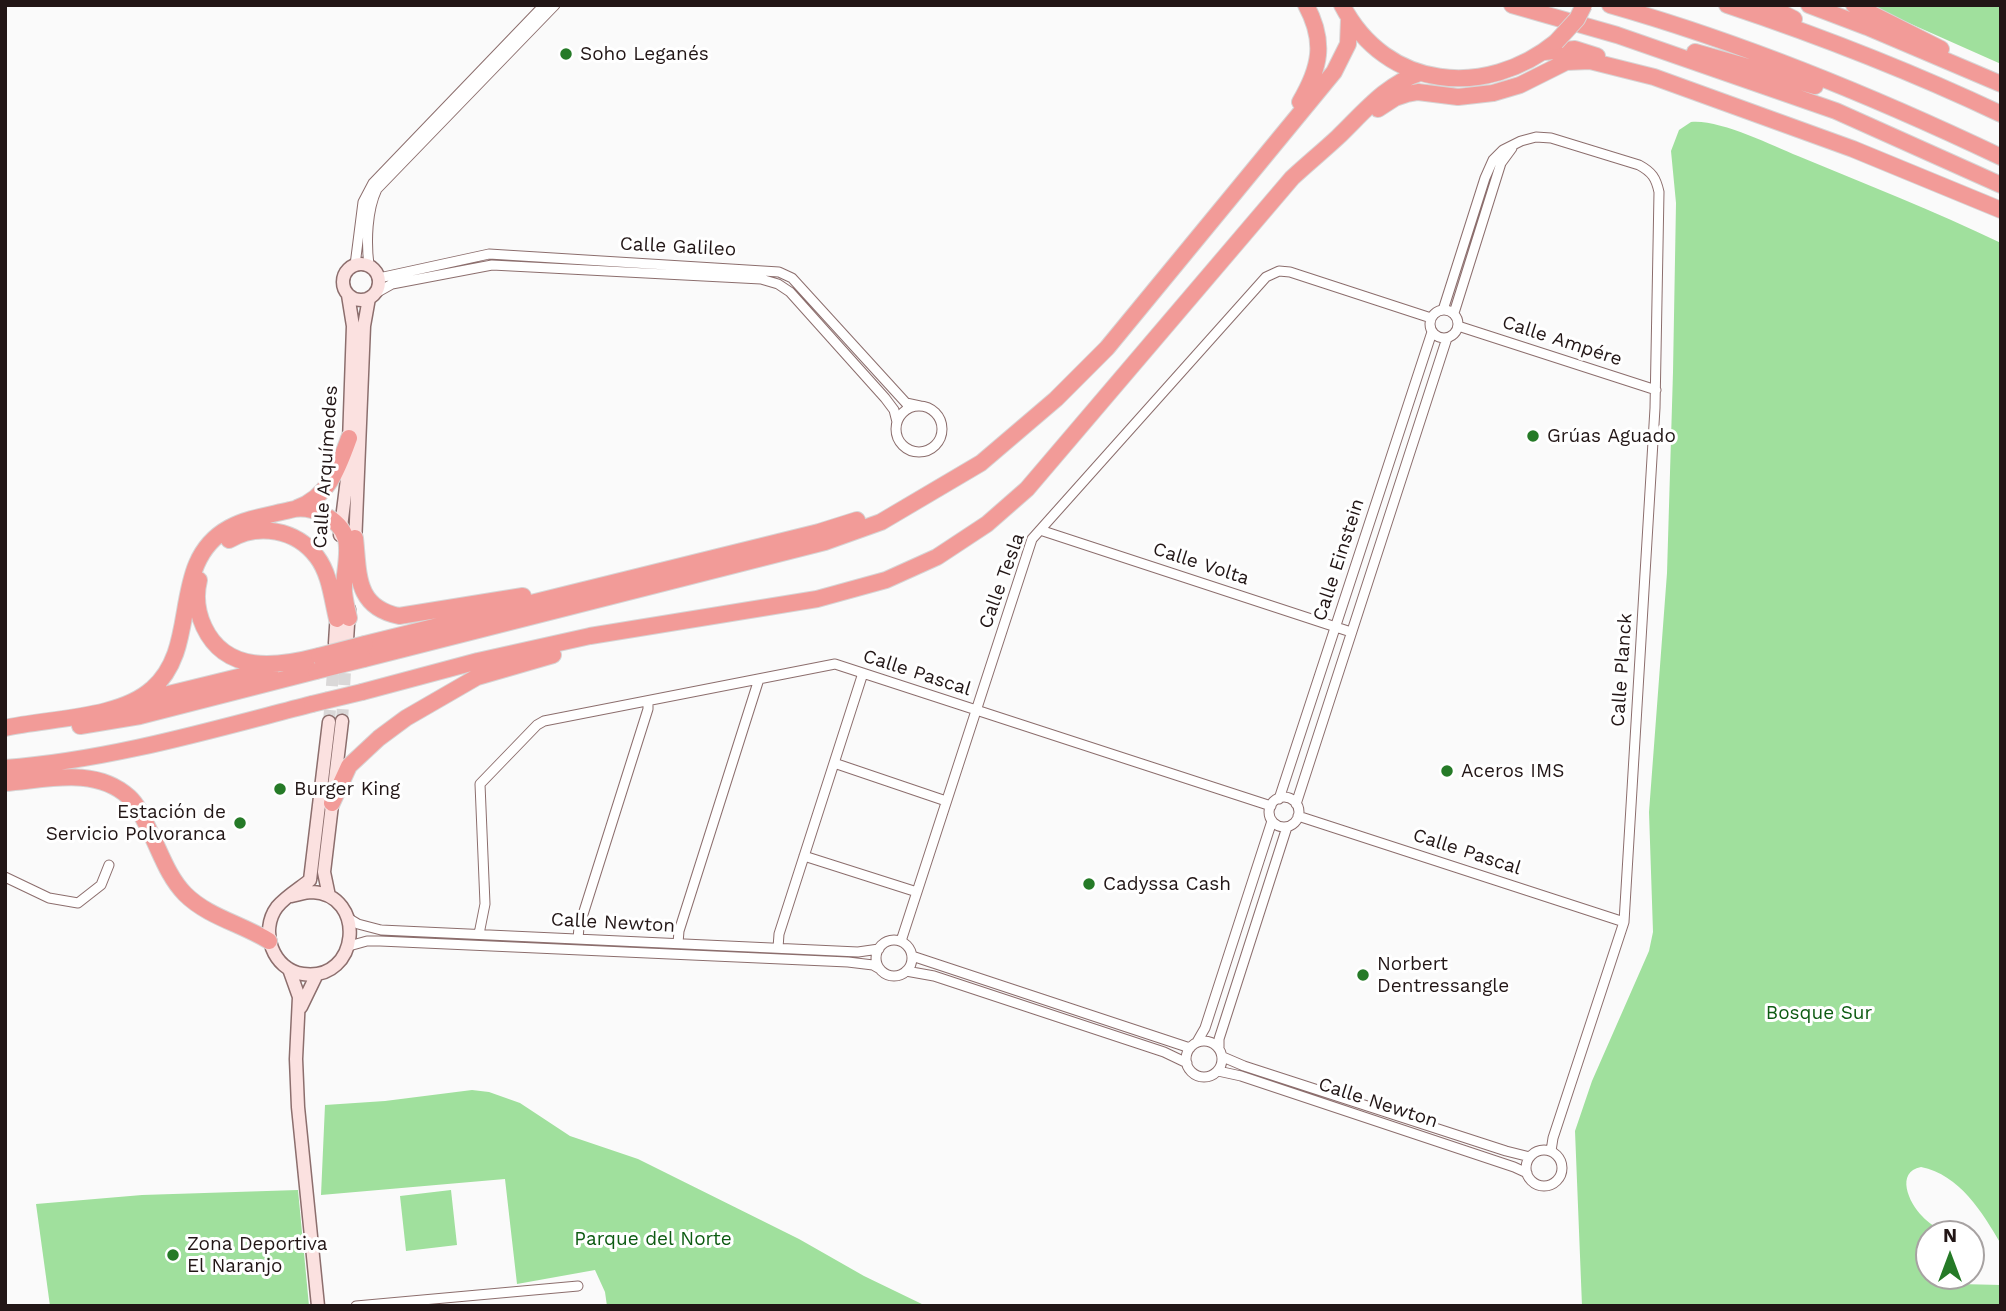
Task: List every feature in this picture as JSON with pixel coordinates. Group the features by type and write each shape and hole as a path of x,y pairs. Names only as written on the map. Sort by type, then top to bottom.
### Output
{"highway":[{"path":"1276,144 1314,80 1317,67 1319,37 1306,5"},
{"path":"1512,5 1617,35 1836,111 2001,185"},
{"path":"1345,12 1382,52 1400,64 1420,73 1441,77 1481,78 1511,70 1550,47 1577,19 1584,5"},
{"path":"1610,5 1840,84 2001,157"},
{"path":"1727,5 1828,41 2001,114"},
{"path":"1766,5 1813,28 1828,41"},
{"path":"1808,5 1997,82"},
{"path":"1854,5 1981,69 1997,82"},
{"path":"365,651 825,542 881,522 981,463 1045,408 1107,348 1276,144 1334,72 1348,44 1345,12"},
{"path":"1617,35 1682,48 1793,79 1852,99 1891,107"},
{"path":"1550,47 1575,49 1612,61 1853,149 2001,210"},
{"path":"1336,138 1386,103 1406,94 1418,92 1458,96 1493,93 1520,85 1566,62 1590,61 1654,77"},
{"path":"5,768 107,756 478,661 613,632 817,598 886,580 937,557 987,524 1027,489 1292,178 1378,97 1400,81 1420,73"},
{"path":"5,731 41,732 140,716 581,590 819,532 872,515 968,460 1045,408"},
{"path":"129,704 155,687 170,664 181,638 188,585 203,549 230,527 297,508 320,495 335,476 349,438"},
{"path":"297,508 314,511 331,519 346,540 343,619"},
{"path":"317,664 263,664 240,661 222,650 207,634 202,622 196,597 201,571 216,550 247,532 275,531 291,536 303,543 321,564 343,619"},
{"path":"355,538 360,579 365,595 372,606 398,616 505,598 581,590"},
{"path":"332,803 349,766 362,752 406,718 442,695 477,677 587,647 613,632"},
{"path":"5,731 79,717 286,664"},
{"path":"5,783 83,777 108,784 129,797 140,811 176,883 186,895 221,919 269,941"}],"street":[{"path":"544,5 373,183 363,202 355,265 344,276 348,295 361,300 372,296 379,278 369,265 371,202 377,189 555,5"},
{"name":"Calle Planck","path":"1515,144 1529,138 1551,138 1639,165 1656,179 1659,192 1656,390 1624,922 1553,1138 1551,1152"},
{"path":"1443,310 1493,160 1503,150 1515,144"},
{"path":"1454,313 1439,310 1431,318 1432,332 1438,337 1447,338 1457,331 1454,313 1501,163 1515,144"},
{"name":"Calle Galileo","path":"379,278 489,254 779,272 792,278 906,403 920,406"},
{"path":"355,265 369,265"},
{"name":"Calle Galileo","path":"372,296 393,284 492,265 761,279 778,284 790,292 885,398 894,410 897,422"},
{"name":"Calle Tesla","path":"901,941 1032,539 1266,277 1279,271 1290,272 1431,318"},
{"name":"Calle Arquímedes","path":"340,529 348,471 353,326 348,295"},
{"name":"Calle Arquímedes","path":"341,641 355,538 364,326 372,296"},
{"name":"Calle Ampére","path":"1458,326 1656,390"},
{"name":"Calle Einstein","path":"1279,799 1432,332"},
{"name":"Calle Einstein","path":"1296,804 1447,338"},
{"path":"920,406 934,411 942,430 934,446 920,452 906,449 897,438 897,422 904,411 920,406"},
{"name":"Calle Volta","path":"1040,530 1351,632"},
{"name":"Calle Pascal","path":"479,934 485,904 480,784 544,721 835,664 1271,806"},
{"path":"778,948 779,934 863,673"},
{"path":"678,943 679,931 758,679"},
{"path":"578,939 579,927 648,709 648,701"},
{"path":"318,1306 298,1107 296,1059 299,997 289,970 275,956 269,941 270,919 277,907 310,880 335,721 332,803 324,872 329,897"},
{"path":"834,763 946,801"},
{"path":"1272,821 1287,827 1294,823 1298,816 1296,804 1288,798 1279,799 1271,806 1272,821 1205,1028 1187,1055 1189,1068 1198,1076 1211,1076 1222,1065 1219,1038 1287,827"},
{"name":"Calle Pascal","path":"1298,816 1624,922"},
{"path":"804,856 917,892"},
{"path":"5,877 49,898 78,903 101,885 109,865"},
{"path":"289,970 302,974 317,974 334,967 345,956 351,936 348,918 339,904 329,897 311,892 290,896"},
{"name":"Calle Newton","path":"348,918 358,925 381,930 858,952 879,948"},
{"name":"Calle Newton","path":"349,947 367,941 394,941 848,962 873,965 880,969"},
{"path":"906,971 912,956 908,946 901,941 885,942 879,948 876,959 880,969 891,975 906,971 934,976 1164,1052 1187,1063"},
{"path":"912,956 1194,1045 1211,1042 1221,1052"},
{"path":"299,1014 317,974"},
{"name":"Calle Newton","path":"1221,1052 1244,1066 1530,1157"},
{"name":"Calle Newton","path":"1217,1071 1241,1076 1527,1173"},
{"path":"1540,1151 1551,1152 1562,1165 1562,1171 1551,1185 1539,1185 1529,1179 1527,1162 1540,1151"},
{"path":"356,1306 578,1286"}],"green space":[{"path":"1870,5 2001,5 2001,64 1884,12"},
{"name":"Bosque Sur","path":"1691,122 1703,122 1745,134 2001,243 2001,1244 1978,1208 1947,1178 1921,1167 1913,1170 1906,1181 1913,1204 1926,1220 1915,1220 1915,1290 1985,1290 1985,1285 2001,1285 2001,1306 1582,1306 1575,1131 1592,1081 1649,951 1653,932 1649,812 1667,573 1676,203 1671,151 1679,130"},
{"name":"Parque del Norte","path":"472,1090 489,1092 520,1103 570,1136 638,1159 926,1306 607,1306 605,1292 595,1270 517,1284 505,1179 321,1195 325,1105 385,1101"},
{"name":"Zona Deportiva El Naranjo","path":"298,1190 309,1306 50,1306 36,1204 142,1195"},
{"path":"451,1190 457,1245 406,1251 400,1196"}],"tunnel":[{"path":"342,721 346,655"},
{"path":"329,722 334,660"}],"place":[{"name":"Soho Leganés","path":"566,54"},
{"name":"Grúas Aguado","path":"1533,436"},
{"name":"Aceros IMS","path":"1447,771"},
{"name":"Burger King","path":"280,789"},
{"name":"Estación de Servicio Polvoranca","path":"240,823"},
{"name":"Cadyssa Cash","path":"1089,884"},
{"name":"Norbert Dentressangle","path":"1363,975"},
{"name":"Zona Deportiva El Naranjo","path":"173,1255"}]}
